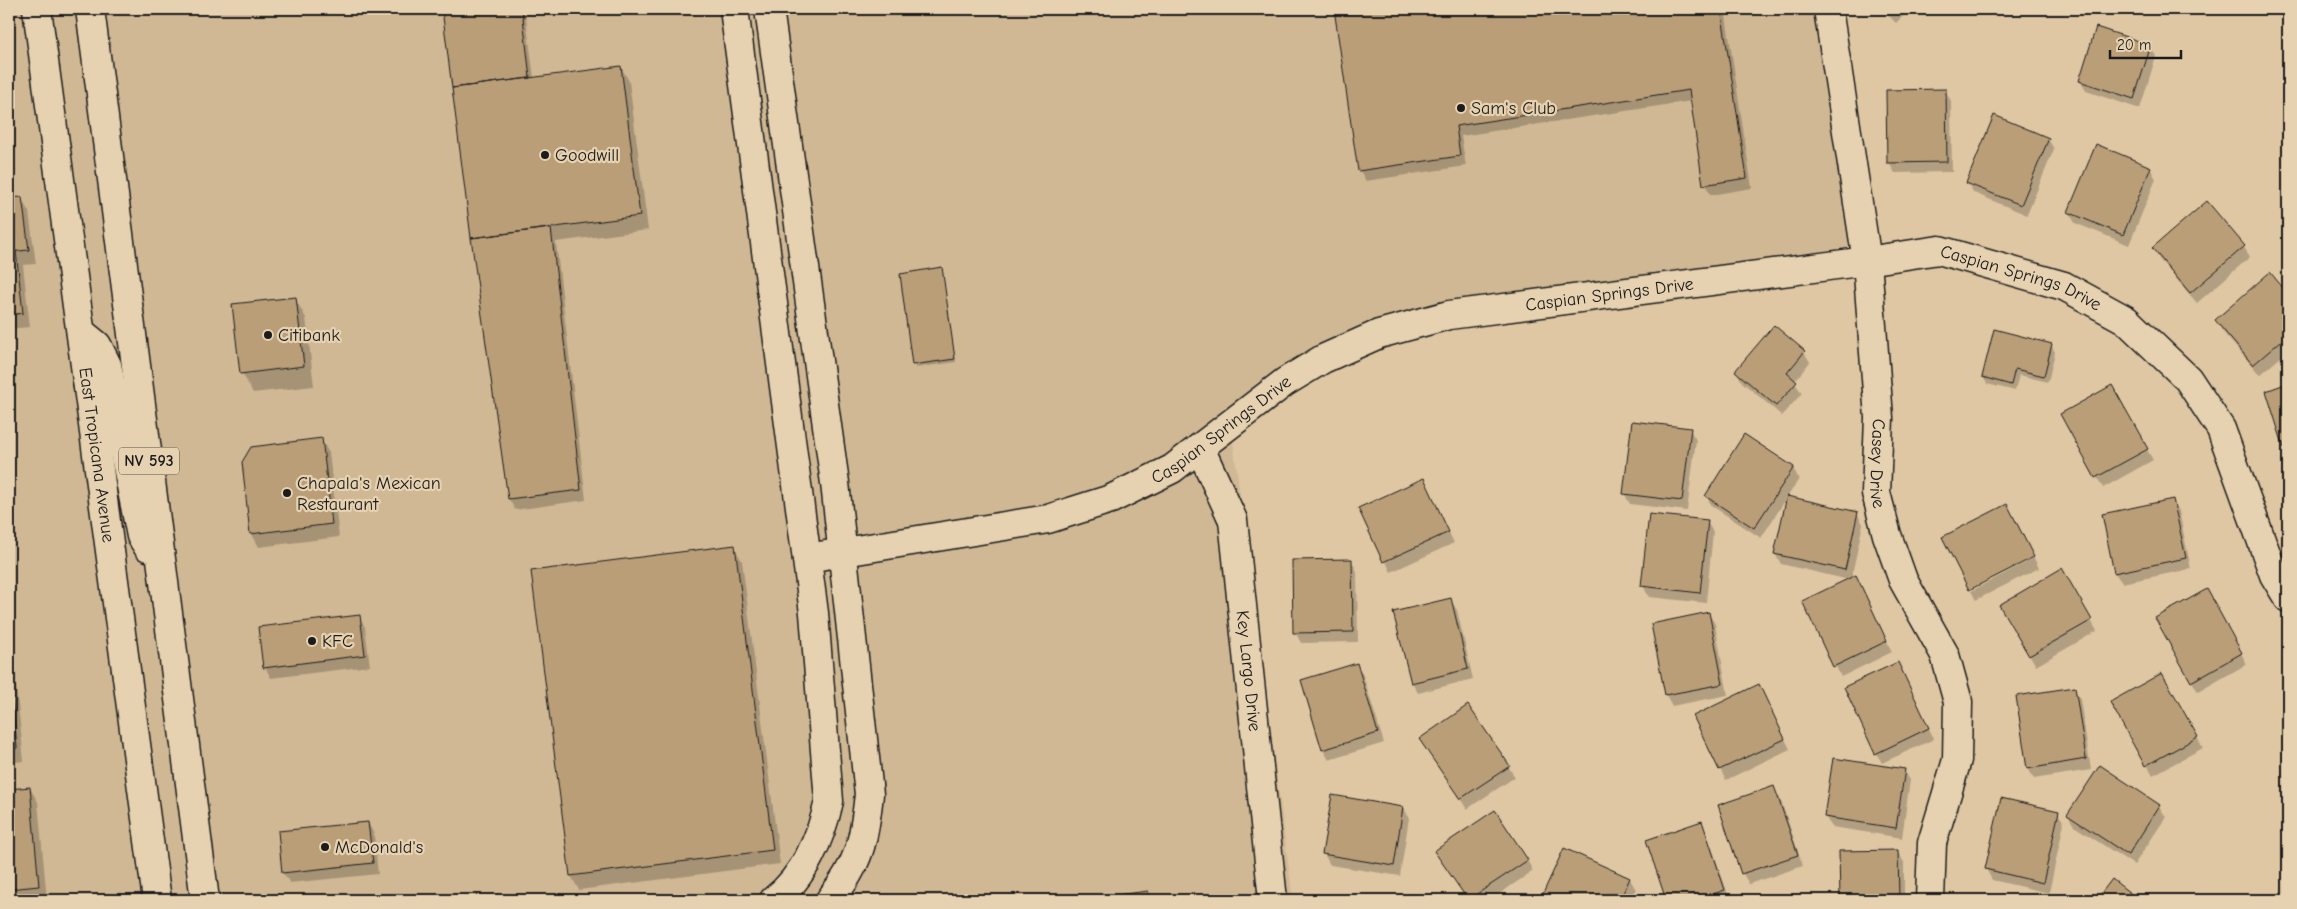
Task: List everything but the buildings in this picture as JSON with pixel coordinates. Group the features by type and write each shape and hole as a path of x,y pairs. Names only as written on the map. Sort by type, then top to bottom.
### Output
{"street":[{"name":"East Tropicana Avenue","path":"37,9 157,900"},
{"name":"NV 593","path":"90,9 205,900"},
{"path":"734,9 814,613 829,802 824,824 808,860 787,891 774,900"},
{"path":"769,9 844,553 870,794 865,832 856,862 830,900"},
{"name":"Casey Drive","path":"1828,9 1867,261 1878,418 1876,493 1887,535 1903,580 1945,655 1958,702 1957,760 1932,843 1930,900"},
{"name":"Caspian Springs Drive","path":"807,558 1048,519 1111,499 1172,468 1285,382 1323,359 1379,334 1449,315 1939,250 2064,286 2126,320 2188,379 2221,429 2274,575 2288,598"},
{"path":"81,332 97,345 107,365 141,536 150,550 161,557"},
{"name":"Key Largo Drive","path":"1200,448 1233,520 1273,900"}],"shaded area":[{"path":"9,9 1816,9 1867,261 1379,334 1231,426 1293,900 9,900"}],"place":[{"name":"Sam's Club","path":"1461,108"},
{"name":"Goodwill","path":"545,155"},
{"name":"Citibank","path":"268,335"},
{"name":"Chapala's Mexican Restaurant","path":"287,493"},
{"name":"KFC","path":"312,641"},
{"name":"McDonald's","path":"325,847"}]}
